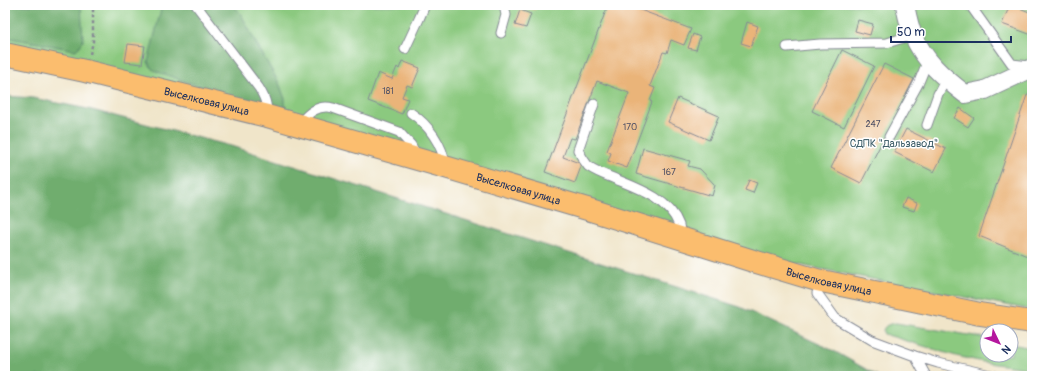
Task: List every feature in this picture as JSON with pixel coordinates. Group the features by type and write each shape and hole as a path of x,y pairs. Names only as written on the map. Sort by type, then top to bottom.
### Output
{"main road":[{"name":"Выселковая улица","path":"5,54 93,73 267,116 445,167 818,280 980,314 1032,322"},
{"name":"Выселковая улица","path":"5,69 131,94 249,124 446,180 817,293 905,312 979,325"},
{"name":"Выселковая улица","path":"1019,332 1032,334"}],"street":[{"path":"905,5 913,34 928,60 946,79 965,94 985,90 1032,67"}],"lane":[{"path":"196,5 264,96 267,107 267,116"},
{"path":"405,49 424,5"},
{"path":"501,33 506,15 504,5"},
{"path":"970,5 1012,64 1032,67"},
{"path":"787,47 820,44 887,43 913,34"},
{"path":"889,137 919,82 928,60"},
{"path":"927,126 938,94 946,79"},
{"path":"594,104 578,150 582,157 589,166 605,175 641,190 661,202 670,210 678,224 682,238"},
{"path":"411,113 423,122 435,137 442,152 445,167"},
{"path":"817,293 835,318 872,340 938,363 995,376"},
{"path":"915,356 926,376"}],"path":[{"path":"93,5 93,42"}],"green space":[{"name":"СДПК \"Дальзавод\"","path":"5,5 1032,5 1032,310 691,244 5,46"},
{"path":"5,5 81,5 83,41 76,50 5,37"},
{"path":"162,5 233,5 241,14 279,83 285,99 285,109 280,113 270,112 152,69 148,62"},
{"path":"5,96 33,98 88,109 231,146 740,307 834,351 878,376 5,376"},
{"path":"896,323 979,337 979,361 956,356 884,334 884,328 889,324"},
{"path":"1019,346 1032,348 1032,369 988,363 1019,363"}],"building":[{"path":"516,5 536,5 535,10"},
{"path":"608,5 627,5 691,29 684,45 671,40 667,53 663,52 650,86 655,88 650,101 652,102 627,168 608,161 611,153 607,151 629,93 597,81 575,139 570,138 563,157 582,164 575,183 545,172"},
{"path":"1010,5 1032,13 1032,35 1002,24"},
{"path":"520,10 531,14 526,28 515,25"},
{"path":"858,20 873,24 870,35 855,31"},
{"path":"747,22 758,26 751,46 741,43"},
{"path":"693,34 700,37 696,50 688,48"},
{"path":"128,44 145,46 142,64 125,62"},
{"path":"842,50 874,66 844,127 812,111"},
{"path":"402,61 420,68 412,87 407,85 402,97 408,99 402,114 368,101 378,73 392,79 397,67 399,69"},
{"path":"884,64 914,79 861,183 831,168"},
{"path":"1027,95 1032,95 1032,258 979,236"},
{"path":"678,98 719,116 709,140 668,122"},
{"path":"960,108 974,118 968,127 954,118"},
{"path":"906,129 946,149 934,172 894,152"},
{"path":"643,148 690,161 688,166 700,169 715,185 712,196 636,174"},
{"path":"749,180 757,183 753,193 745,190"},
{"path":"906,198 917,203 914,211 902,207"}]}
